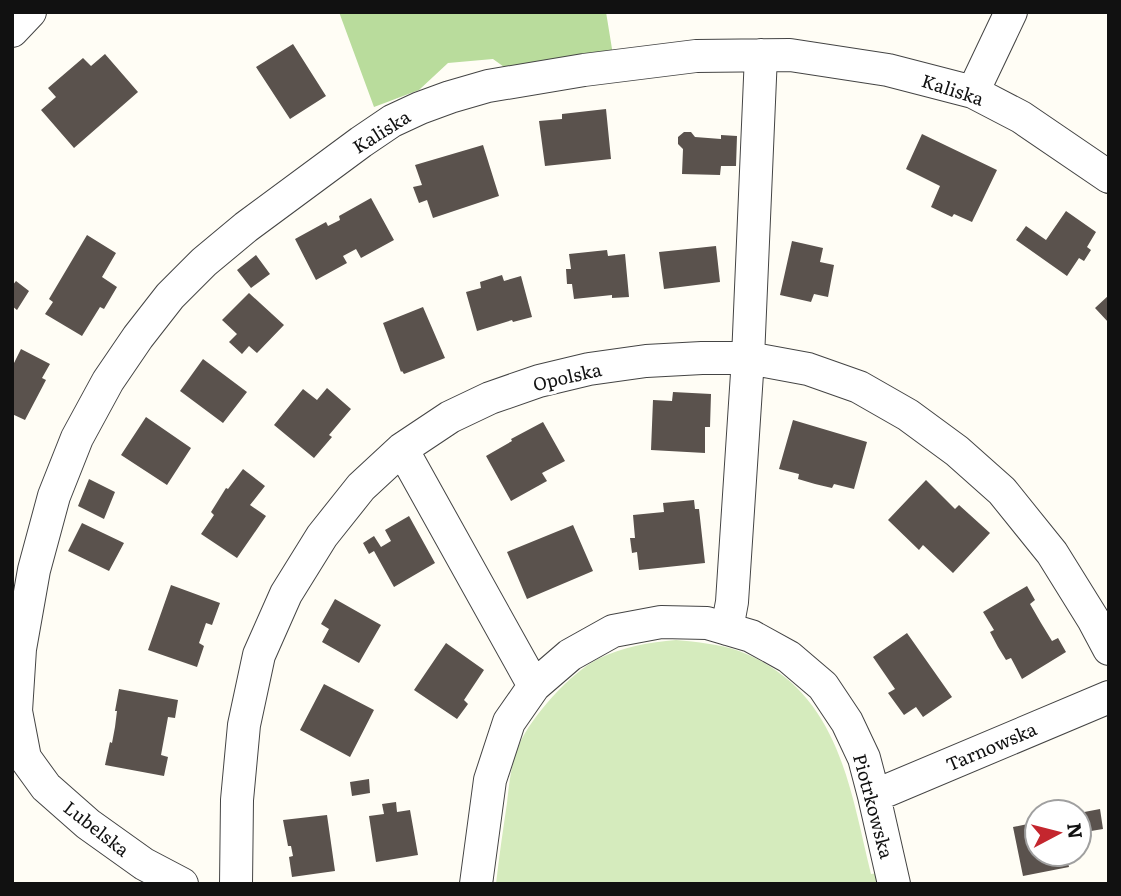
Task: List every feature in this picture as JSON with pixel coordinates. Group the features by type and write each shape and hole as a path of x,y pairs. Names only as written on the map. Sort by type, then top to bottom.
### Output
{"street":[{"path":"12,31 30,12"},
{"path":"973,92 1011,12"},
{"path":"727,629 732,602 748,358 761,55"},
{"name":"Kaliska","path":"25,758 16,712 20,649 34,570 54,496 77,438 108,381 170,296 204,262 246,227 392,121 430,104 488,86 584,70 696,56 790,55 888,70 973,92 1021,117 1109,177"},
{"name":"Opolska","path":"236,884 237,800 244,725 259,655 286,594 323,536 360,487 402,449 450,417 490,398 539,382 589,369 646,361 748,358 808,369 859,387 908,415 957,451 1002,491 1052,553 1109,649"},
{"path":"402,449 534,686"},
{"name":"Piotrkowska","path":"476,884 490,780 509,723 534,686 570,654 613,631 661,621 707,623 751,636 789,657 823,686 847,722 864,758 894,884"},
{"name":"Tarnowska","path":"874,796 1109,697"},
{"name":"Lubelska","path":"25,758 46,787 88,824 144,864 182,884"}],"green space":[{"path":"339,12 606,12 613,55 511,72 493,59 448,63 419,90 374,107"},
{"path":"676,640 739,651 772,668 798,689 818,715 834,743 846,774 871,874 879,873 882,884 496,884 512,767 519,745 532,722 564,685 598,659 636,646"}],"building":[{"path":"293,44 326,96 290,119 256,67"},
{"path":"105,54 138,92 74,148 41,110 56,97 48,88 83,58 91,66"},
{"path":"606,109 611,159 545,166 539,121 562,119 562,114"},
{"path":"684,132 691,132 695,137 721,139 721,135 737,136 736,166 721,166 720,175 682,174 683,149 678,144 678,137"},
{"path":"922,134 997,170 972,222 954,214 952,217 931,207 940,186 906,169"},
{"path":"483,145 499,196 433,218 427,200 419,203 413,187 422,185 415,165"},
{"path":"371,198 394,240 361,258 356,249 343,256 347,263 316,280 295,239 326,222 328,226 340,220 339,216"},
{"path":"1066,211 1096,232 1087,247 1091,250 1084,261 1079,258 1067,276 1016,240 1026,226 1046,240"},
{"path":"87,235 116,253 102,277 117,287 104,309 100,307 82,336 45,314 53,302 49,299"},
{"path":"792,241 823,248 820,262 834,265 828,297 814,294 811,302 780,295"},
{"path":"716,246 720,282 664,289 659,252"},
{"path":"607,250 608,256 625,254 629,297 612,298 612,295 574,299 572,284 567,284 566,269 571,269 569,254"},
{"path":"256,255 270,274 251,288 237,270"},
{"path":"502,275 504,281 521,276 532,317 477,331 466,292 481,288 480,282"},
{"path":"16,281 29,291 17,310 12,306 12,286"},
{"path":"249,293 284,325 257,353 249,346 242,354 229,342 237,334 222,320"},
{"path":"1109,295 1109,323 1095,308"},
{"path":"423,307 445,358 404,374 383,323"},
{"path":"21,349 50,364 42,378 46,380 25,420 12,414 12,362 14,363"},
{"path":"203,359 247,392 223,423 180,391"},
{"path":"327,388 351,409 314,458 274,425 303,389 317,400"},
{"path":"673,392 711,394 710,427 705,427 705,453 651,450 653,400 672,401"},
{"path":"146,417 191,448 167,485 121,455"},
{"path":"793,420 867,442 854,489 834,484 832,488 815,484 798,479 799,474 779,469"},
{"path":"543,422 565,461 542,473 547,481 511,501 486,456"},
{"path":"243,469 265,486 250,505 266,516 237,558 201,534 214,515 211,512 226,488 228,489"},
{"path":"89,479 115,492 104,519 78,506"},
{"path":"926,480 955,509 959,505 990,533 953,573 923,545 919,550 888,520"},
{"path":"694,500 695,509 699,509 705,563 639,570 637,552 632,553 630,538 635,538 633,515 664,512 663,503"},
{"path":"409,516 435,563 394,587 374,551 369,554 363,543 374,536 381,547 391,541 385,530"},
{"path":"82,523 124,543 109,571 68,551"},
{"path":"573,525 593,571 527,599 507,552"},
{"path":"171,585 220,603 212,625 206,623 199,643 204,646 197,667 148,650"},
{"path":"1027,586 1035,600 1030,604 1041,623 1052,641 1058,638 1066,652 1022,679 1011,658 1006,660 998,647 990,632 994,630 983,612"},
{"path":"335,599 381,625 359,663 322,642 329,629 321,624"},
{"path":"907,633 952,697 923,717 916,707 904,715 888,693 895,689 873,657"},
{"path":"446,643 484,670 464,700 468,704 457,719 414,690"},
{"path":"324,684 374,710 350,757 300,730"},
{"path":"119,689 178,700 175,718 168,717 161,755 168,757 164,776 105,765 115,727"},
{"path":"369,779 370,793 352,796 350,782"},
{"path":"396,802 397,812 410,810 418,855 376,862 369,816 384,814 382,804"},
{"path":"1100,809 1103,829 1093,831 1093,810"},
{"path":"327,815 335,871 292,877 289,857 293,856 291,846 288,846 283,820"},
{"path":"1023,825 1023,868 1064,868 1023,876 1013,827"}]}
